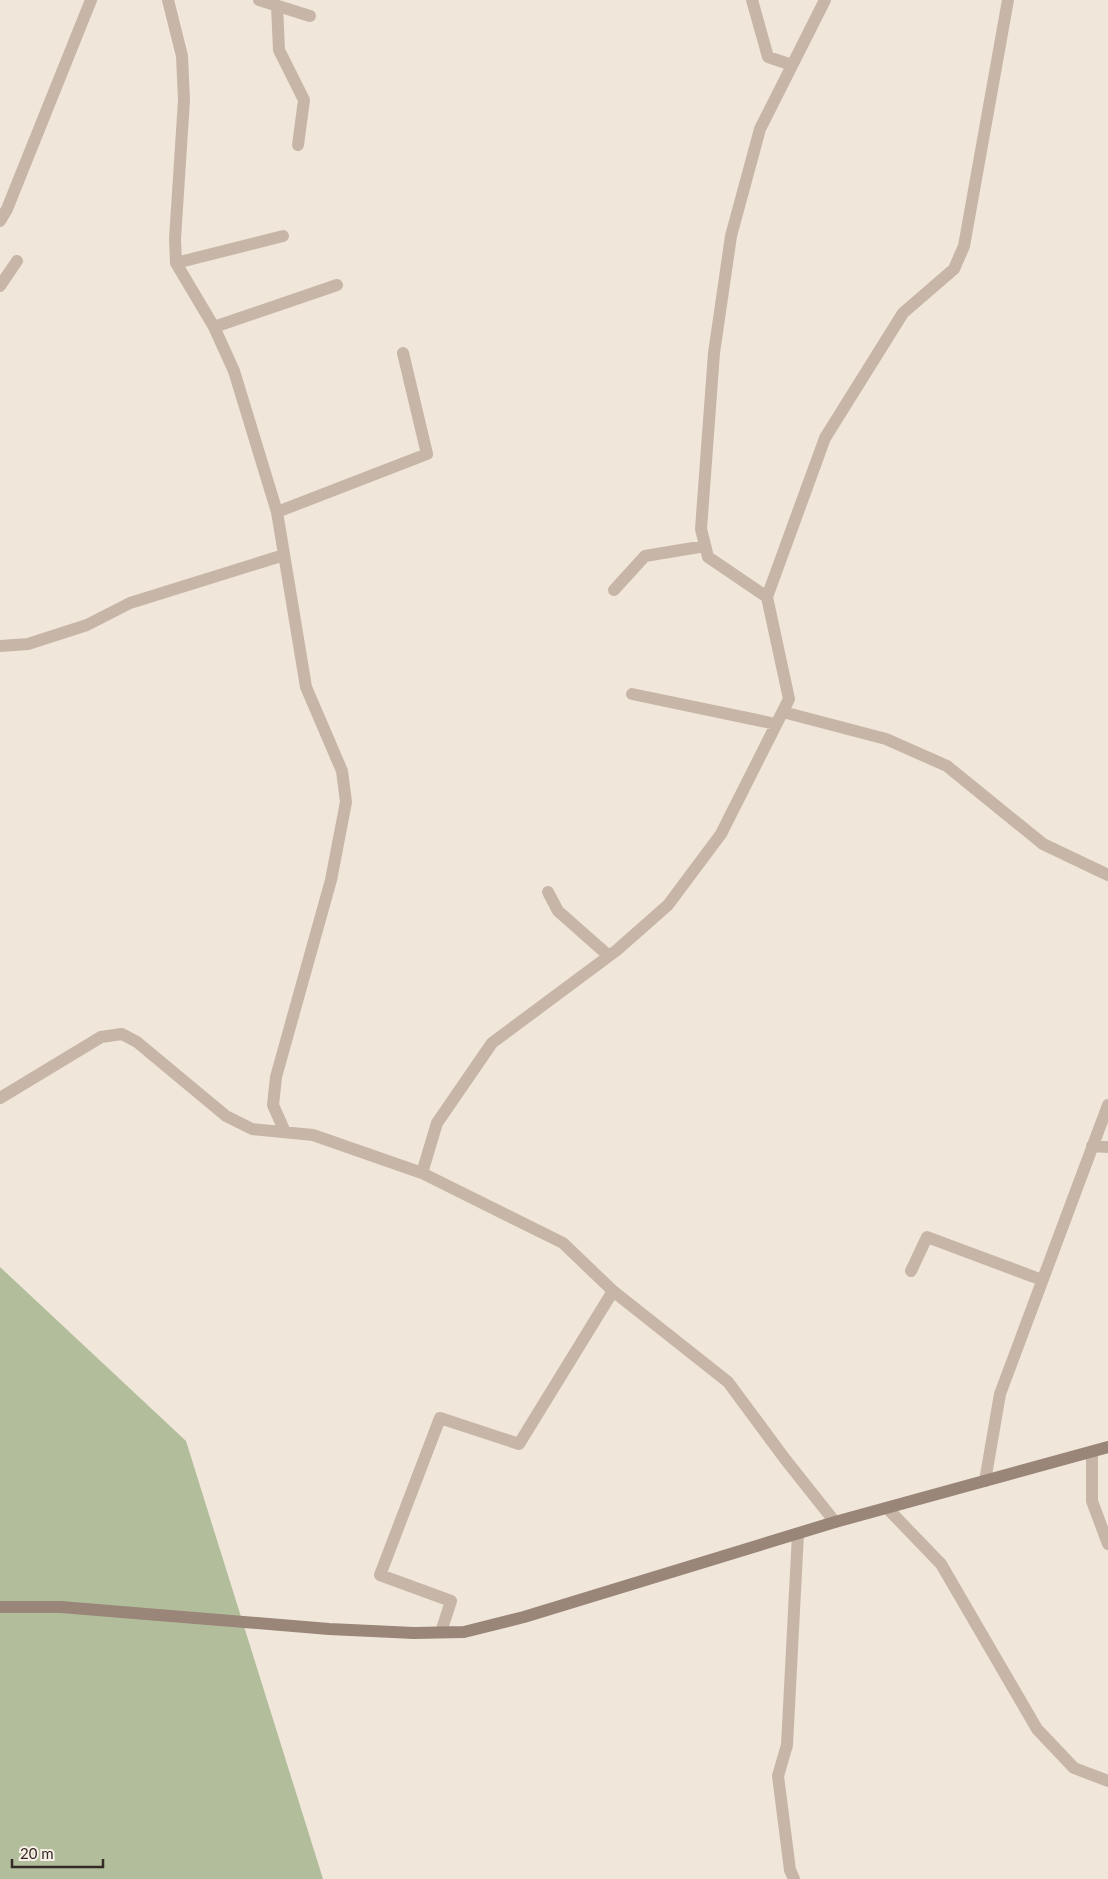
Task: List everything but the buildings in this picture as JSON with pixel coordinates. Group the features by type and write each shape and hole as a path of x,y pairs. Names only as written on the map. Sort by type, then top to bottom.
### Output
{"street":[{"path":"0,221 91,0"},
{"path":"168,0 182,56 184,100 175,239 176,262 214,327 234,371 276,512 306,687 342,771 346,802 331,880 276,1077 273,1105 285,1132"},
{"path":"259,0 310,16"},
{"path":"752,0 768,57 792,64"},
{"path":"767,597 708,557 701,529 714,353 731,236 760,129 825,0"},
{"path":"422,1173 437,1123 492,1043 609,956 668,905 721,834 789,699 767,597 825,438 903,313 954,269 964,246 1008,0"},
{"path":"277,6 278,50 304,100 298,145"},
{"path":"176,262 283,236"},
{"path":"0,286 17,261"},
{"path":"214,327 337,285"},
{"path":"276,512 427,454 402,353"},
{"path":"614,590 645,556 705,546"},
{"path":"0,646 28,644 87,625 130,603 284,555"},
{"path":"632,694 776,724"},
{"path":"782,712 886,739 947,766 1043,844 1108,875"},
{"path":"548,892 558,911 609,956"},
{"path":"0,1098 101,1037 122,1034 137,1042 226,1116 252,1129 313,1135 422,1173 563,1243 613,1291 728,1382 835,1522"},
{"path":"985,1481 1000,1394 1108,1105"},
{"path":"1092,1146 1108,1147"},
{"path":"911,1271 927,1237 1042,1280"},
{"path":"441,1632 451,1601 380,1575 440,1418 519,1444 613,1291"},
{"path":"0,1607 61,1607 414,1633 464,1632 524,1617 835,1522 1108,1447"},
{"path":"1092,1452 1092,1501 1108,1544"},
{"path":"887,1508 941,1564 1037,1729 1074,1768 1108,1782"},
{"path":"794,1879 790,1870 778,1776 787,1746 798,1534"}],"green space":[{"path":"0,1267 186,1441 323,1879 0,1879"}]}
